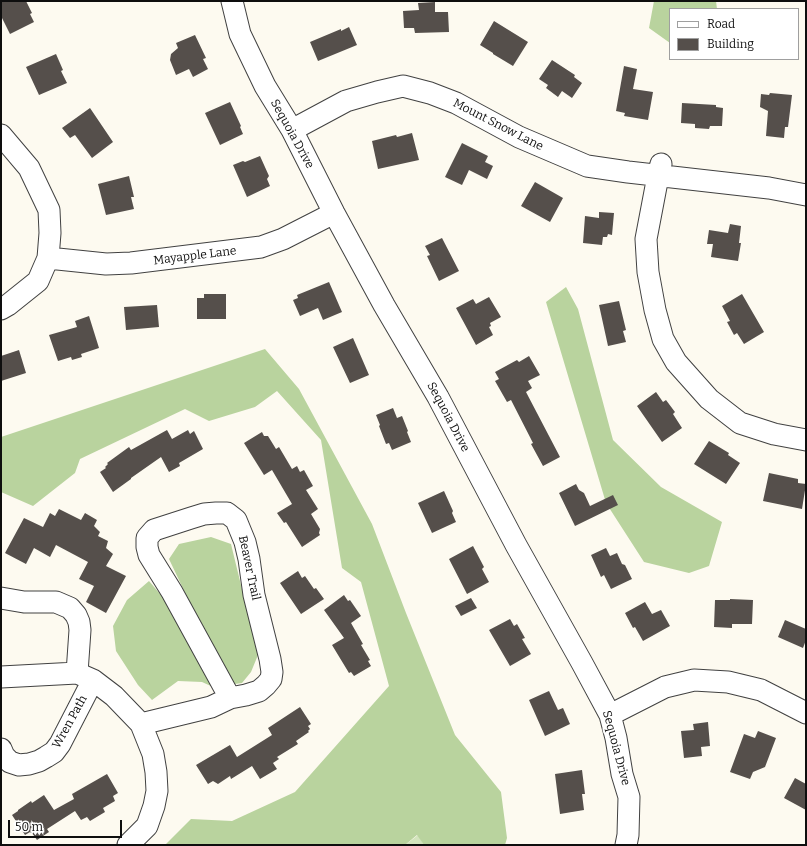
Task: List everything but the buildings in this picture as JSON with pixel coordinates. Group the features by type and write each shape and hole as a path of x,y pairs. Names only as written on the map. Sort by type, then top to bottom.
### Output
{"street":[{"name":"Sequoia Drive","path":"232,1 240,34 265,86 292,130 334,213 384,305 438,397 516,545 610,715 616,738 622,774 629,798 628,835 626,845"},
{"name":"Mount Snow Lane","path":"292,130 346,101 403,86 456,103 519,137 587,166 628,172 660,170 806,195"},
{"path":"1,135 29,168 49,210 50,233 48,258 38,281 1,309"},
{"path":"660,170 646,239 648,272 655,310 663,338 676,362 709,399 740,423 774,434 806,440"},
{"name":"Mayapple Lane","path":"48,258 106,264 131,263 261,247 283,239 334,213"},
{"name":"Beaver Trail","path":"141,724 211,707 230,698 259,691 272,679 270,659 254,595 249,559 245,542 236,520 227,513 204,514 154,530 147,538 147,547 149,555 172,592 230,698"},
{"path":"1,598 24,602 56,602 70,608 76,614 79,622 85,676"},
{"path":"1,677 85,676 114,696 141,724 153,754 156,772 156,791 154,806 147,826 128,845"},
{"name":"Wren Path","path":"1,749 4,756 10,762 19,766 38,761 54,752 60,744 85,676"},
{"path":"610,715 665,688 694,680 728,682 761,690 806,714"}],"green space":[{"path":"654,1 716,1 717,8 669,8 669,42 649,28"},
{"path":"566,287 578,309 613,440 661,487 722,522 709,566 689,573 644,562 606,503 546,302"},
{"path":"265,349 299,389 372,524 455,735 501,792 507,838 505,845 424,845 417,835 405,845 165,845 191,819 232,821 295,792 389,686 361,582 342,568 321,440 277,391 255,407 209,421 185,409 80,459 75,473 33,506 1,492 1,437"},
{"path":"211,537 231,544 258,655 251,672 242,683 213,687 202,682 178,681 152,700 138,685 116,651 113,626 127,600 149,581 172,608 187,597 169,559 179,544"},
{"path":"418,835 424,845 405,845"}]}
